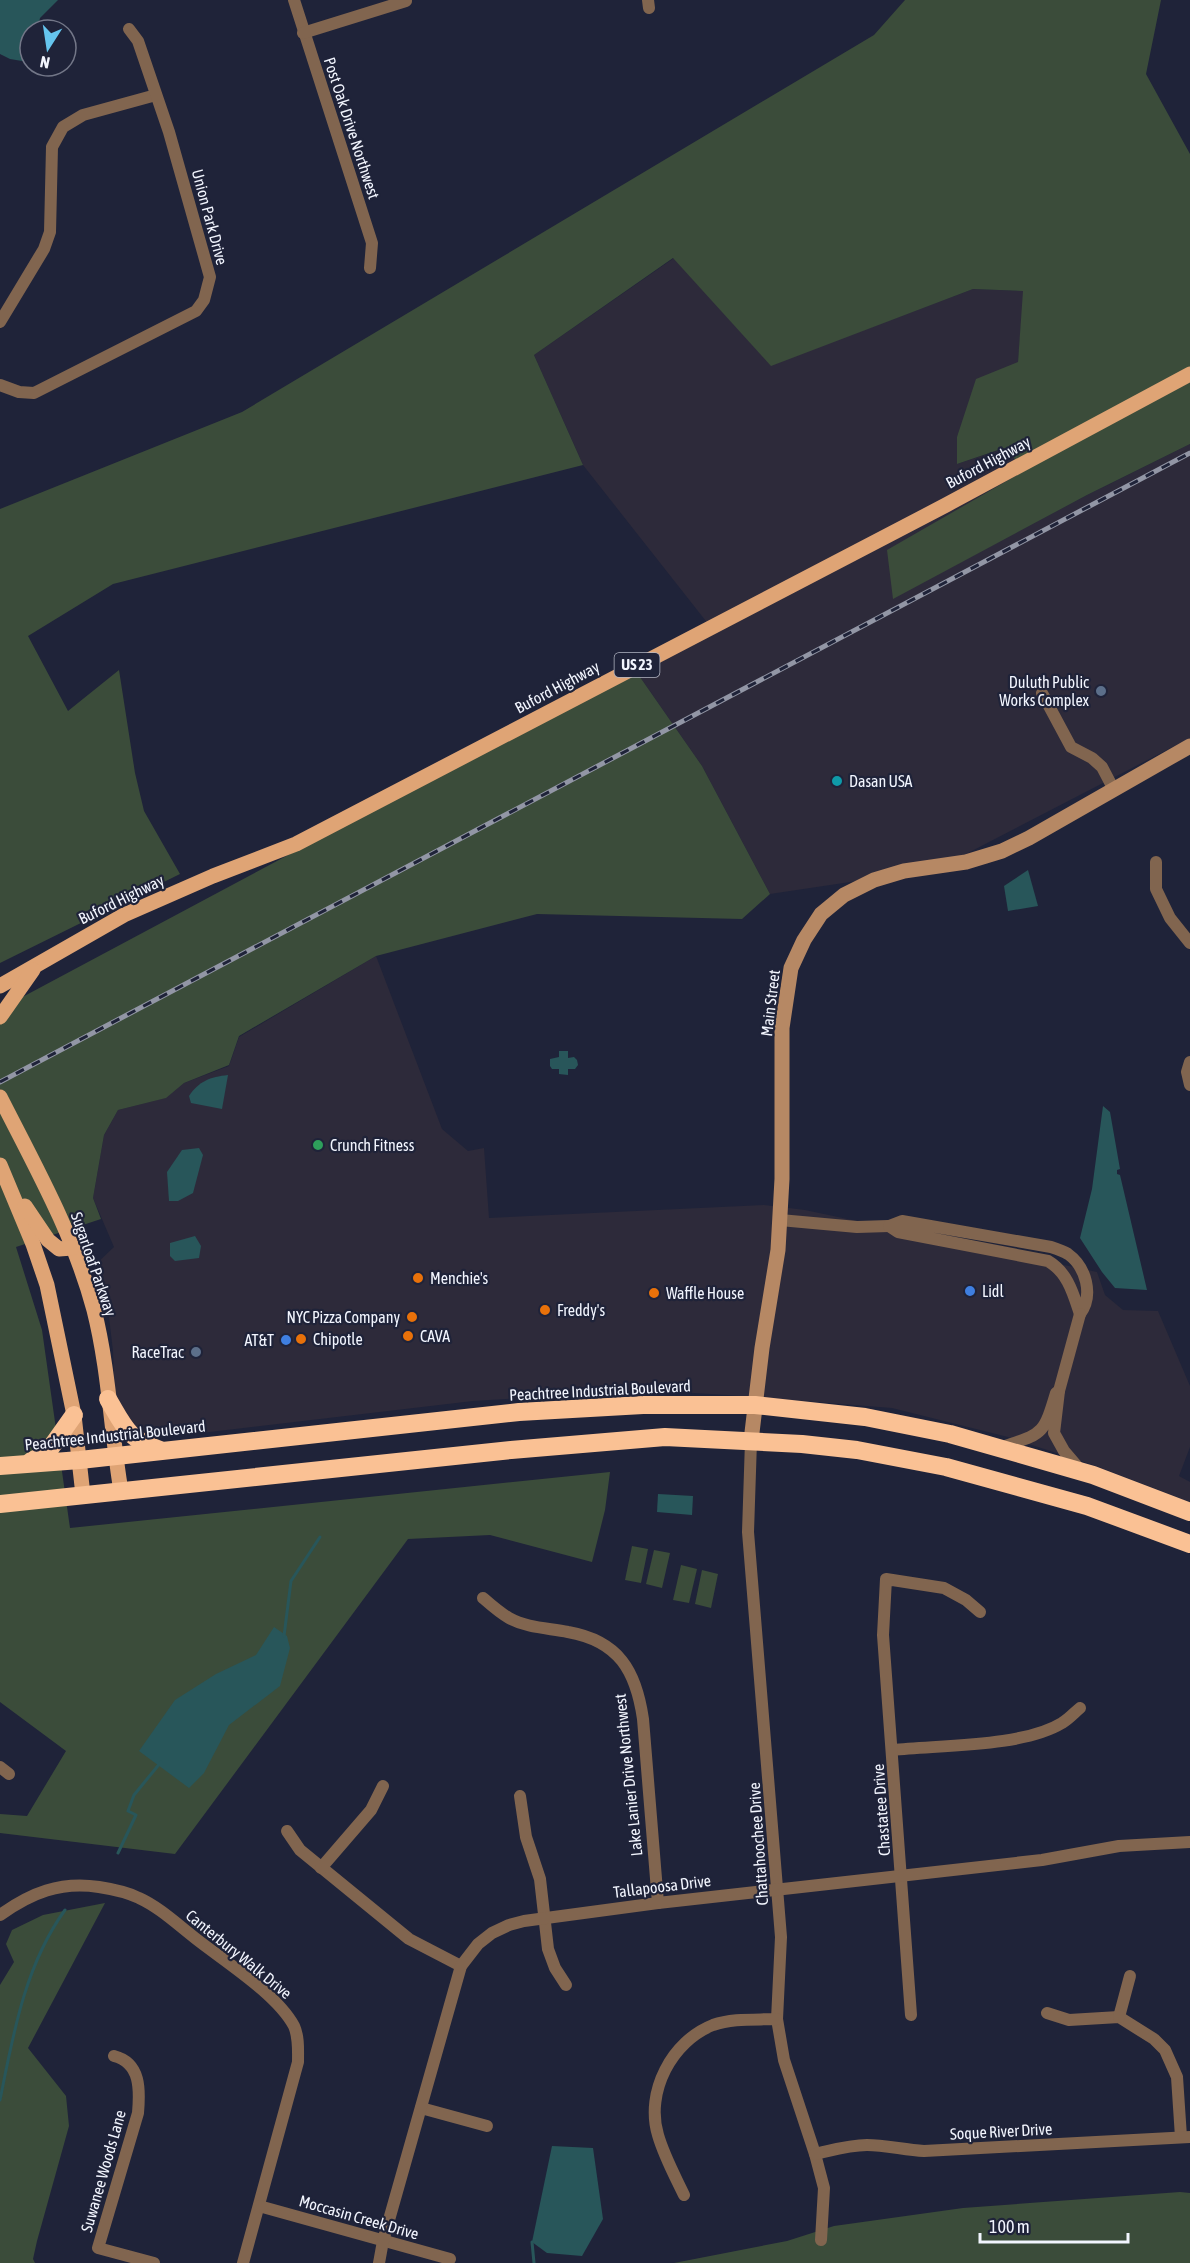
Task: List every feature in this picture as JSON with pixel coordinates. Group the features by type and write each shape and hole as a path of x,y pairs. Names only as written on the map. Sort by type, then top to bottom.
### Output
{"highway":[{"path":"108,1399 128,1432 141,1443 162,1450"},
{"name":"Peachtree Industrial Boulevard","path":"0,1466 80,1460 519,1412 643,1405 755,1405 865,1417 950,1434 1082,1472 1190,1512"},
{"path":"26,1464 47,1453 74,1415"},
{"path":"0,1504 511,1450 665,1437 751,1441 857,1450 946,1467 1087,1506 1190,1544"}],"main road":[{"name":"Buford Highway","path":"0,986 124,915 213,876 296,844 946,505 1190,374"},
{"path":"0,974 19,967 36,965"},
{"path":"0,1017 36,965"},
{"name":"Sugarloaf Parkway","path":"0,1097 50,1196 72,1248 93,1309 100,1342 121,1491"},
{"path":"2,1169 48,1240 59,1249 72,1248"},
{"path":"2,1169 47,1285 74,1415 83,1495"}],"street":[{"name":"Post Oak Drive Northwest","path":"294,0 372,243 370,268"},
{"path":"303,33 406,1"},
{"name":"Union Park Drive","path":"0,385 20,392 34,393 196,311 204,300 210,278 169,132 138,41 129,29"},
{"path":"0,322 44,249 50,232 52,147 63,127 83,115 156,95"},
{"path":"1042,693 1071,747 1097,762 1113,788"},
{"name":"Main Street","path":"751,1441 778,1250 783,1017 791,968 804,940 821,914 844,895 874,880 904,871 966,862 1002,850 1029,838 1190,746"},
{"path":"1156,862 1156,889 1170,918 1190,943"},
{"path":"1190,1062 1187,1072 1190,1085"},
{"path":"780,1220 857,1227 889,1226 902,1221 1051,1247 1067,1253 1077,1262 1086,1282 1086,1301 1080,1314 1059,1391 1054,1433 1064,1451 1082,1472"},
{"path":"889,1226 898,1233 1048,1261 1064,1275 1080,1314"},
{"path":"1000,1448 1028,1440 1037,1434 1047,1422 1059,1391"},
{"name":"Chattahoochee Drive","path":"751,1441 748,1532 781,1937 777,2019 784,2060 816,2154 824,2188 821,2240"},
{"name":"Chastatee Drive","path":"911,2015 886,1677 884,1603 886,1579 944,1588 966,1600 980,1612"},
{"name":"Lake Lanier Drive Northwest","path":"483,1598 508,1618 532,1627 588,1636 606,1646 632,1674 639,1693 643,1719 658,1903"},
{"path":"893,1750 1021,1738 1042,1732 1063,1722 1080,1708"},
{"path":"321,1868 371,1810 382,1786"},
{"path":"520,1796 526,1837 540,1879 548,1949 555,1968 566,1985"},
{"path":"287,1831 300,1850 409,1939 461,1966"},
{"name":"Tallapoosa Drive","path":"379,2263 383,2241 461,1966 478,1944 492,1933 508,1925 545,1918 658,1903 1042,1860 1119,1846 1190,1842"},
{"name":"Canterbury Walk Drive","path":"0,1915 36,1893 57,1887 97,1887 138,1897 156,1908 249,1980 285,2011 295,2028 298,2062 243,2263"},
{"path":"1119,2017 1130,1976"},
{"path":"1047,2013 1069,2020 1119,2017 1154,2039 1172,2063 1177,2077 1185,2137"},
{"path":"684,2195 658,2135 655,2112 658,2090 666,2067 695,2034 714,2025 738,2020 777,2019"},
{"name":"Suwanee Woods Lane","path":"114,2056 125,2059 133,2069 140,2097 138,2113 98,2248 154,2263"},
{"path":"421,2108 487,2126"},
{"name":"Soque River Drive","path":"816,2154 845,2147 869,2145 900,2150 944,2150 1185,2137"},
{"name":"Moccasin Creek Drive","path":"259,2206 450,2259"}],"shaded area":[{"path":"0,0 58,0 40,18 18,18 18,60 0,54"},
{"path":"905,0 1161,0 1146,74 1190,154 1190,444 1087,495 893,599 887,550 1026,470 1004,448 957,464 957,437 976,379 1018,362 1023,291 973,289 771,366 673,258 534,355 583,465 113,584 28,636 68,711 119,670 135,773 144,811 180,874 0,963 0,509 242,412 874,35"},
{"path":"674,258 771,365 973,289 1024,291 1018,362 957,437 957,464 1005,448 1027,470 893,598 1087,495 1190,444 1190,738 937,869 770,894 702,766 633,667 709,625 583,465 534,355"},
{"path":"633,667 702,766 770,894 742,919 537,914 376,956 239,1036 229,1065 184,1083 166,1098 118,1110 104,1135 93,1198 101,1219 16,1247 42,1330 70,1528 610,1472 605,1510 592,1562 490,1535 408,1539 175,1854 0,1833 0,1814 27,1816 66,1751 0,1702 0,1009 378,807"},
{"path":"1028,870 1038,906 1008,911 1004,886"},
{"path":"376,956 442,1129 468,1151 484,1148 489,1218 764,1205 805,1210 1097,1272 1105,1295 1123,1310 1158,1311 1190,1386 1190,1447 1179,1476 1190,1482 1190,1502 1096,1466 1008,1437 892,1408 727,1395 645,1390 473,1401 159,1438 142,1435 117,1407 109,1317 94,1266 114,1247 93,1198 104,1135 118,1110 165,1098 184,1083 229,1066 239,1037"},
{"path":"559,1051 568,1051 568,1058 574,1057 577,1060 578,1065 575,1069 568,1069 568,1075 559,1074 559,1069 552,1069 550,1066 550,1059 559,1057"},
{"path":"228,1075 222,1109 191,1103 189,1096 201,1083"},
{"path":"1103,1106 1110,1112 1120,1169 1117,1170 1117,1174 1120,1175 1147,1290 1115,1288 1080,1238 1092,1189"},
{"path":"199,1148 203,1155 193,1193 178,1201 169,1201 167,1172 182,1150"},
{"path":"195,1236 201,1246 199,1258 175,1261 170,1256 170,1243"},
{"path":"658,1494 693,1496 692,1515 657,1512"},
{"path":"632,1546 648,1549 641,1583 625,1580"},
{"path":"654,1550 670,1553 662,1588 646,1584"},
{"path":"681,1565 697,1569 689,1603 673,1600"},
{"path":"702,1570 718,1574 711,1608 695,1604"},
{"path":"274,1627 287,1636 290,1648 280,1686 229,1725 204,1773 189,1788 139,1751 175,1700 216,1674 256,1655"},
{"path":"105,1903 28,2048 66,2096 69,2126 37,2241 33,2259 35,2263 0,2263 0,1985 14,1962 6,1944 12,1930 43,1915"},
{"path":"552,2146 593,2148 603,2219 582,2256 547,2253 532,2242"},
{"path":"1190,2193 1190,2263 674,2263 787,2241 834,2226 963,2208"}],"waterway":[{"path":"284,1636 291,1581 320,1537"},
{"path":"118,1853 136,1815 128,1811 134,1795 161,1762"},
{"path":"0,2100 22,2001 30,1977 51,1931 65,1910"},
{"path":"532,2242 534,2263"}],"railway":[{"path":"0,1082 1190,453"}],"place":[{"name":"Duluth Public Works Complex","path":"1101,691"},
{"name":"Dasan USA","path":"837,781"},
{"name":"Crunch Fitness","path":"318,1145"},
{"name":"Menchie's","path":"418,1278"},
{"name":"Lidl","path":"970,1291"},
{"name":"Waffle House","path":"654,1293"},
{"name":"Freddy's","path":"545,1310"},
{"name":"NYC Pizza Company","path":"412,1317"},
{"name":"CAVA","path":"408,1336"},
{"name":"Chipotle","path":"301,1339"},
{"name":"AT&T","path":"286,1340"},
{"name":"RaceTrac","path":"196,1352"}]}
